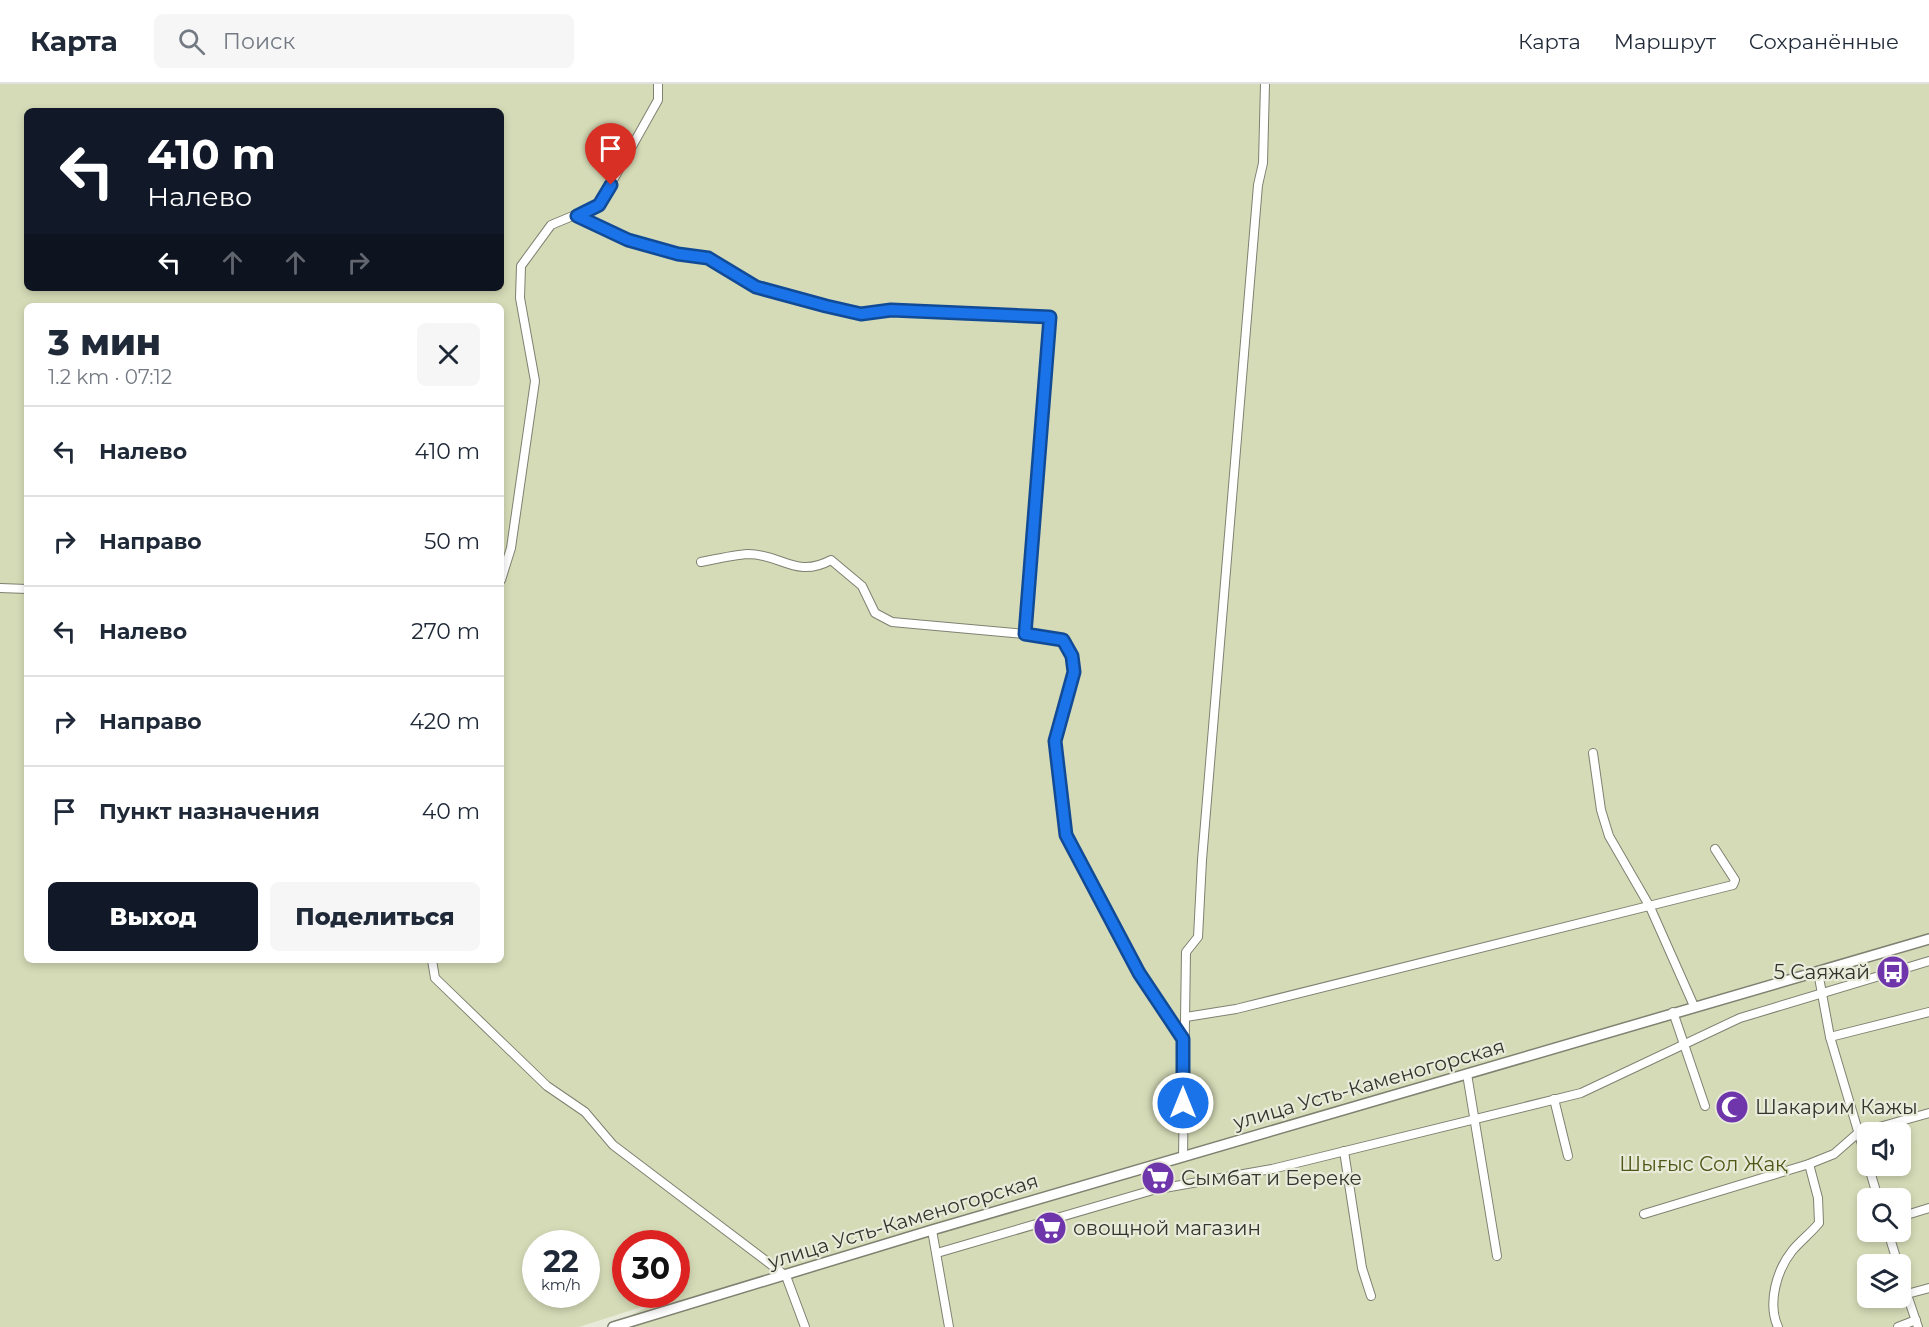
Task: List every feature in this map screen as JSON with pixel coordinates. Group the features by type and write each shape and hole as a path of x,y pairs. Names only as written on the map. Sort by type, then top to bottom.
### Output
{"street":[{"path":"504,570 511,548 535,381 520,298 522,266 551,225 599,205 658,100 658,84"},
{"path":"1183,1157 1186,952 1198,937 1202,860 1258,185 1263,163 1265,84"},
{"path":"577,216 628,240 678,254 708,258 756,287 861,314 891,310 1050,317 1025,634"},
{"path":"701,562 750,554 795,568 819,567 831,560 862,586 875,613 892,622 1025,634 1063,640 1072,656 1072,683 1055,741 1066,835 1139,973 1183,1039"},
{"path":"0,588 24,589"},
{"path":"1593,753 1601,810 1609,836 1650,907 1694,1006"},
{"path":"1186,1017 1236,1009 1733,885 1735,880 1715,849"},
{"name":"улица Усть-Каменогорская","path":"613,1327 932,1230 1929,939"},
{"path":"937,1253 1153,1190 1272,1169 1581,1093 1740,1018 1929,961"},
{"path":"432,963 435,978 547,1086 585,1112 613,1145 786,1276 806,1327"},
{"path":"1818,972 1830,1037 1857,1130"},
{"path":"1673,1012 1705,1106"},
{"path":"1830,1037 1929,1012"},
{"path":"1467,1074 1497,1256"},
{"path":"1554,1100 1568,1156"},
{"path":"1897,1122 1929,1113"},
{"path":"1644,1214 1809,1164 1834,1154 1857,1134"},
{"path":"1344,1151 1362,1268 1371,1296"},
{"path":"1778,1327 1774,1301 1779,1271 1793,1249 1819,1223 1818,1198 1809,1164"},
{"path":"1911,1214 1929,1208"},
{"path":"932,1230 949,1327"},
{"path":"1911,1293 1929,1288"},
{"path":"1898,1327 1917,1324 1911,1306"}],"green space":[{"name":"Шығыс Сол Жақ","path":"0,84 1929,84 1929,1327 608,1327 645,1308 690,1308 690,1230 612,1230 612,1308 638,1308 579,1327 0,1327"}],"place":[{"name":"5 Саяжай","path":"1893,972"},
{"name":"Шакарим Кажы","path":"1732,1107"},
{"name":"Сымбат и Береке","path":"1158,1178"},
{"name":"овощной магазин","path":"1050,1228"}],"route":[{"path":"611,185 599,205 577,216 628,240 678,254 687,253 708,258 756,287 861,314 891,310 1050,317 1025,634 1063,640 1072,656 1074,672 1072,683 1055,741 1062,783 1066,835 1139,973 1183,1039 1183,1103"}]}
